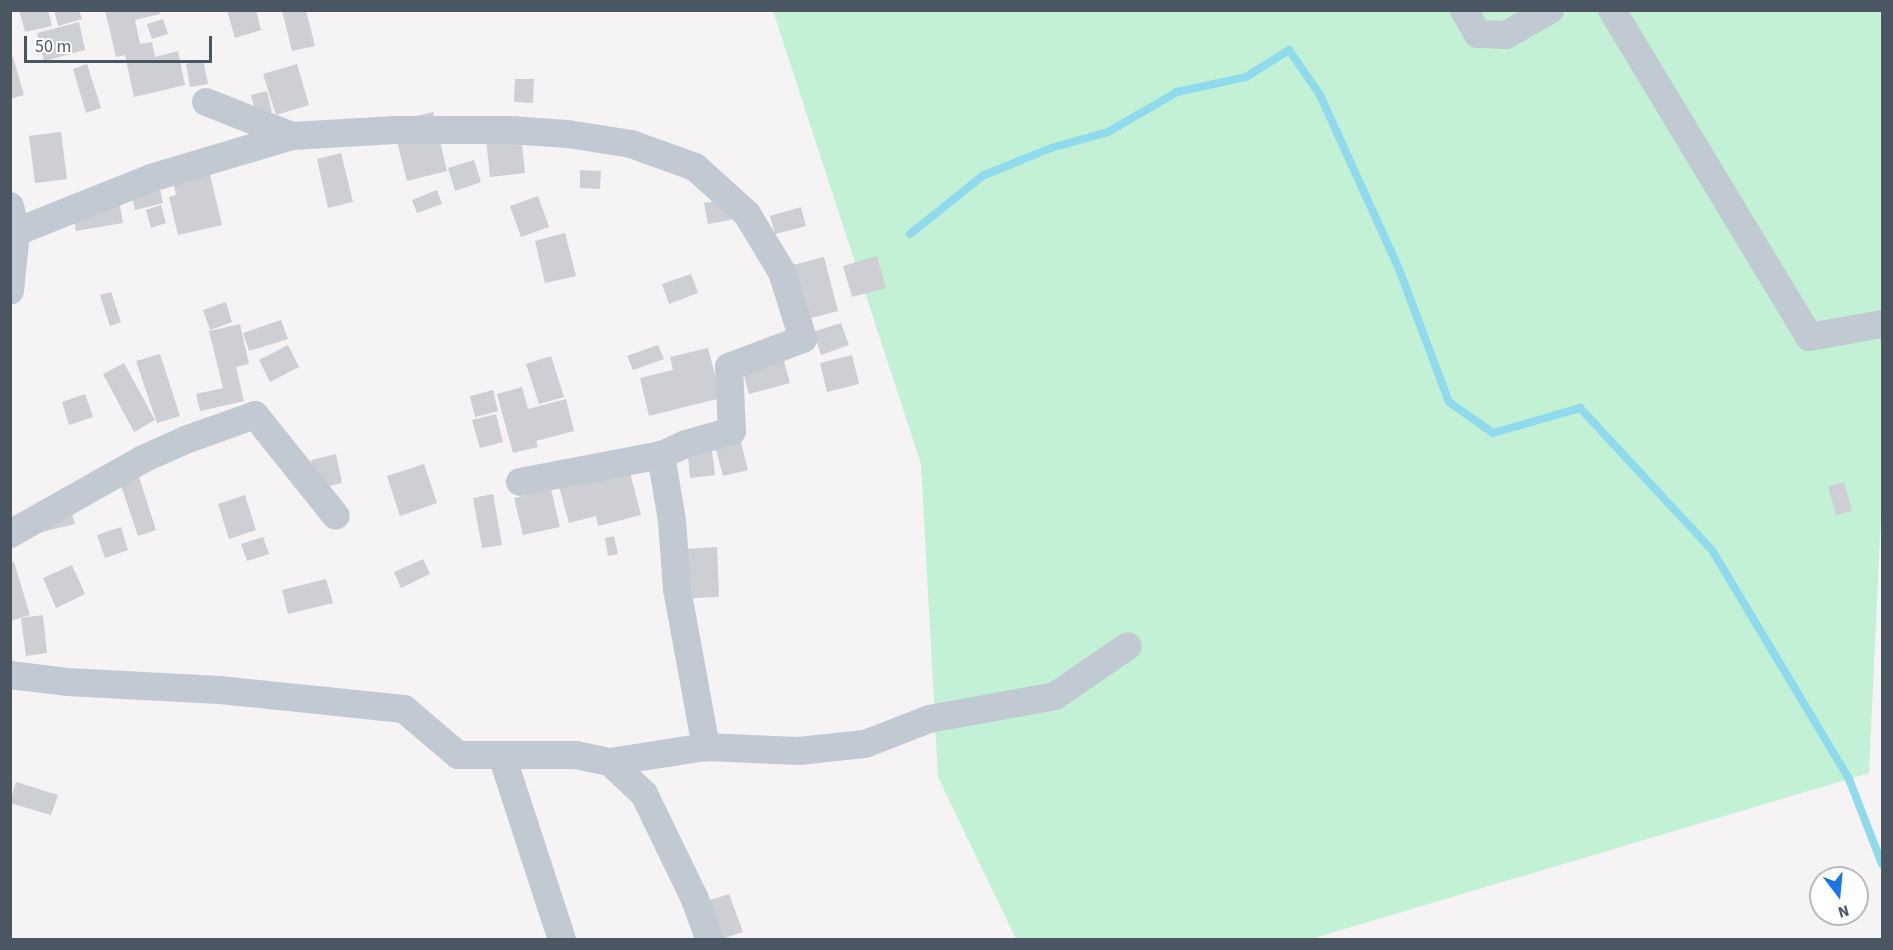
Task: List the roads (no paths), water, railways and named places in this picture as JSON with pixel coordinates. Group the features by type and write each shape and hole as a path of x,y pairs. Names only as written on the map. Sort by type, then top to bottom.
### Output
{"street":[{"path":"1464,10 1478,34 1506,35 1550,10"},
{"path":"1612,10 1809,337 1882,324"},
{"path":"206,102 292,136"},
{"path":"10,291 14,219 292,136 395,130 545,132 631,144 695,167 747,213 782,272 803,339 729,368 732,431 686,444 661,455 520,482"},
{"path":"10,534 142,459 188,439 255,415 336,516"},
{"path":"661,455 672,521 677,589 706,747"},
{"path":"10,675 67,682 220,690 404,709 458,755 576,755 610,762 706,747 799,751 865,744 929,719 1055,696 1128,646"},
{"path":"502,756 562,939"},
{"path":"610,762 644,794 694,897 710,939"}],"waterway":[{"path":"910,234 984,175 1051,148 1108,132 1177,92 1246,77 1289,50 1320,95 1399,269 1449,402 1493,433 1580,408 1712,550 1849,779 1882,864"}]}
